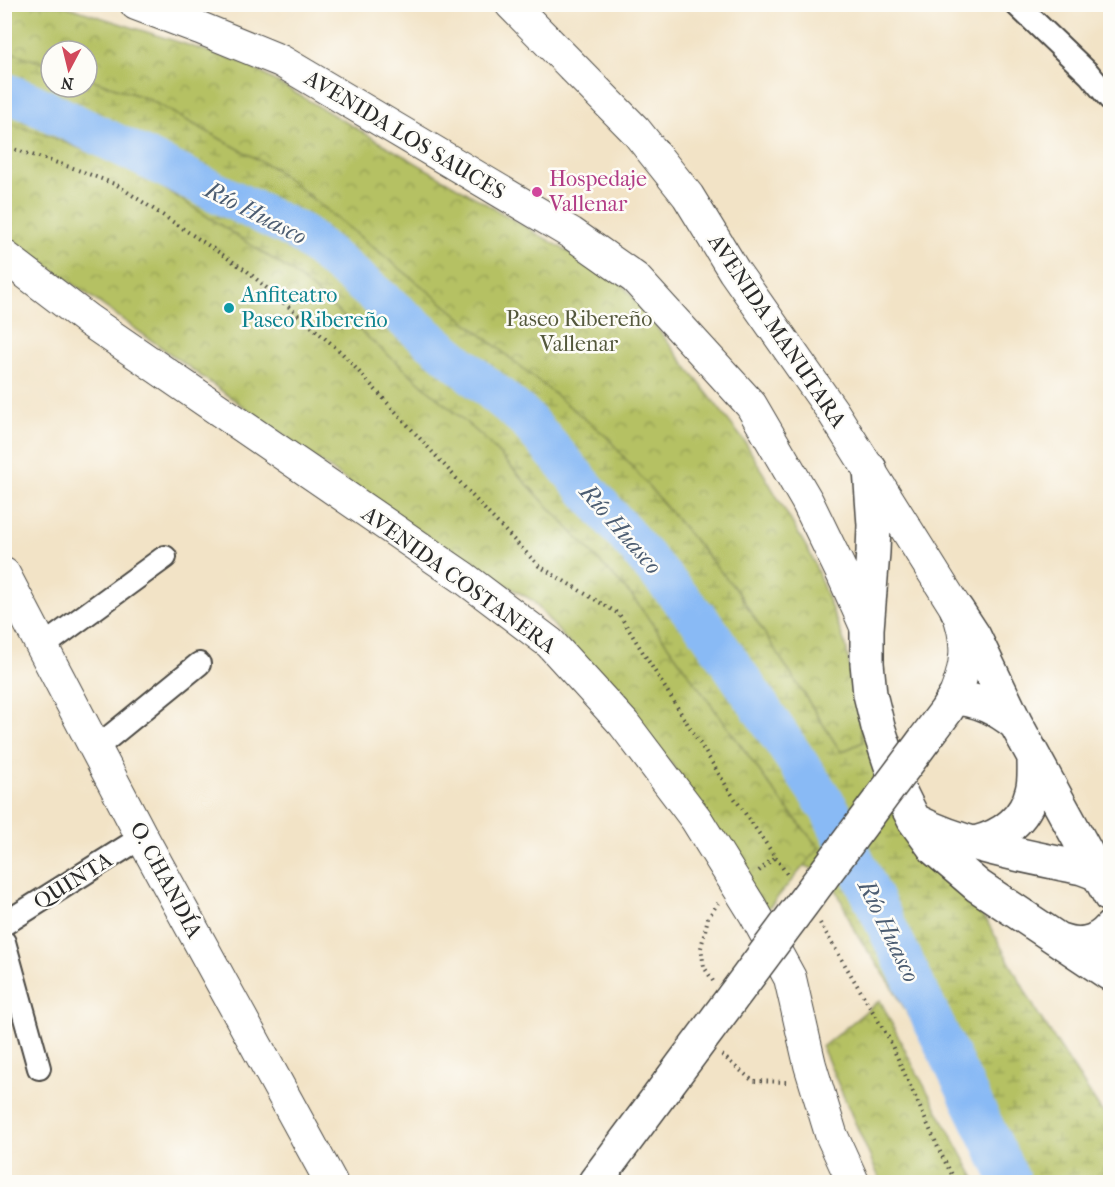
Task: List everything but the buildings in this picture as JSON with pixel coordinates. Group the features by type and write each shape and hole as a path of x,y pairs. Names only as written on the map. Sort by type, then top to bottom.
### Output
{"main road":[{"name":"AVENIDA LOS SAUCES","path":"136,4 281,61 571,233 635,278 751,405 807,501 867,629"},
{"name":"AVENIDA MANUTARA","path":"511,4 636,131 688,196 734,272 833,412 870,469 957,610 964,626 965,662 954,698"},
{"name":"AVENIDA COSTANERA","path":"4,256 88,320 454,572 550,643 624,724 696,819 755,914 790,978 810,1065 831,1134 853,1182"},
{"path":"870,469 874,525 867,663 870,694 878,727 899,790 914,820 935,849 978,886 1110,974"},
{"name":"O. CHANDÍA","path":"4,574 142,837 330,1182"},
{"path":"957,610 974,636 1016,724 1104,885"},
{"path":"595,1182 954,698 977,701 1003,713 1016,724"},
{"path":"975,843 1001,834 1021,815 1032,790 1034,758"},
{"path":"914,820 933,830 975,843 1082,868 1104,885"},
{"path":"1060,940 1069,943 1089,943 1098,939 1110,928"}],"street":[{"path":"1016,4 1089,74 1110,99"},
{"path":"42,647 165,557"},
{"path":"96,748 199,664"},
{"name":"QUINTA","path":"4,924 142,837"},
{"path":"4,942 39,1068"}],"green space":[{"name":"Paseo Ribereño Vallenar","path":"5,5 62,5 244,63 622,283 745,442 811,555 846,646 863,742 841,752 738,592 607,437 428,291 275,169 148,99 99,82 99,39 39,39 39,62 5,50"},
{"path":"5,36 39,47 39,99 99,99 99,59 314,148 821,641 928,844 989,925 1038,1014 1100,1109 1110,1119 1110,1182 994,1182 936,1064 890,983 855,932 830,875 797,863 626,596 5,141"},
{"path":"5,122 49,136 139,172 291,271 483,437 632,596 782,802 819,848 766,911 673,766 532,600 397,517 5,235"},
{"path":"880,1000 977,1182 881,1182 822,1047"}],"waterway":[{"name":"Río Huasco","path":"4,92 30,102 301,233 525,418 707,629 830,810 1011,1182"}],"place":[{"name":"Hospedaje Vallenar","path":"537,192"},
{"name":"Anfiteatro Paseo Ribereño","path":"229,308"}]}
